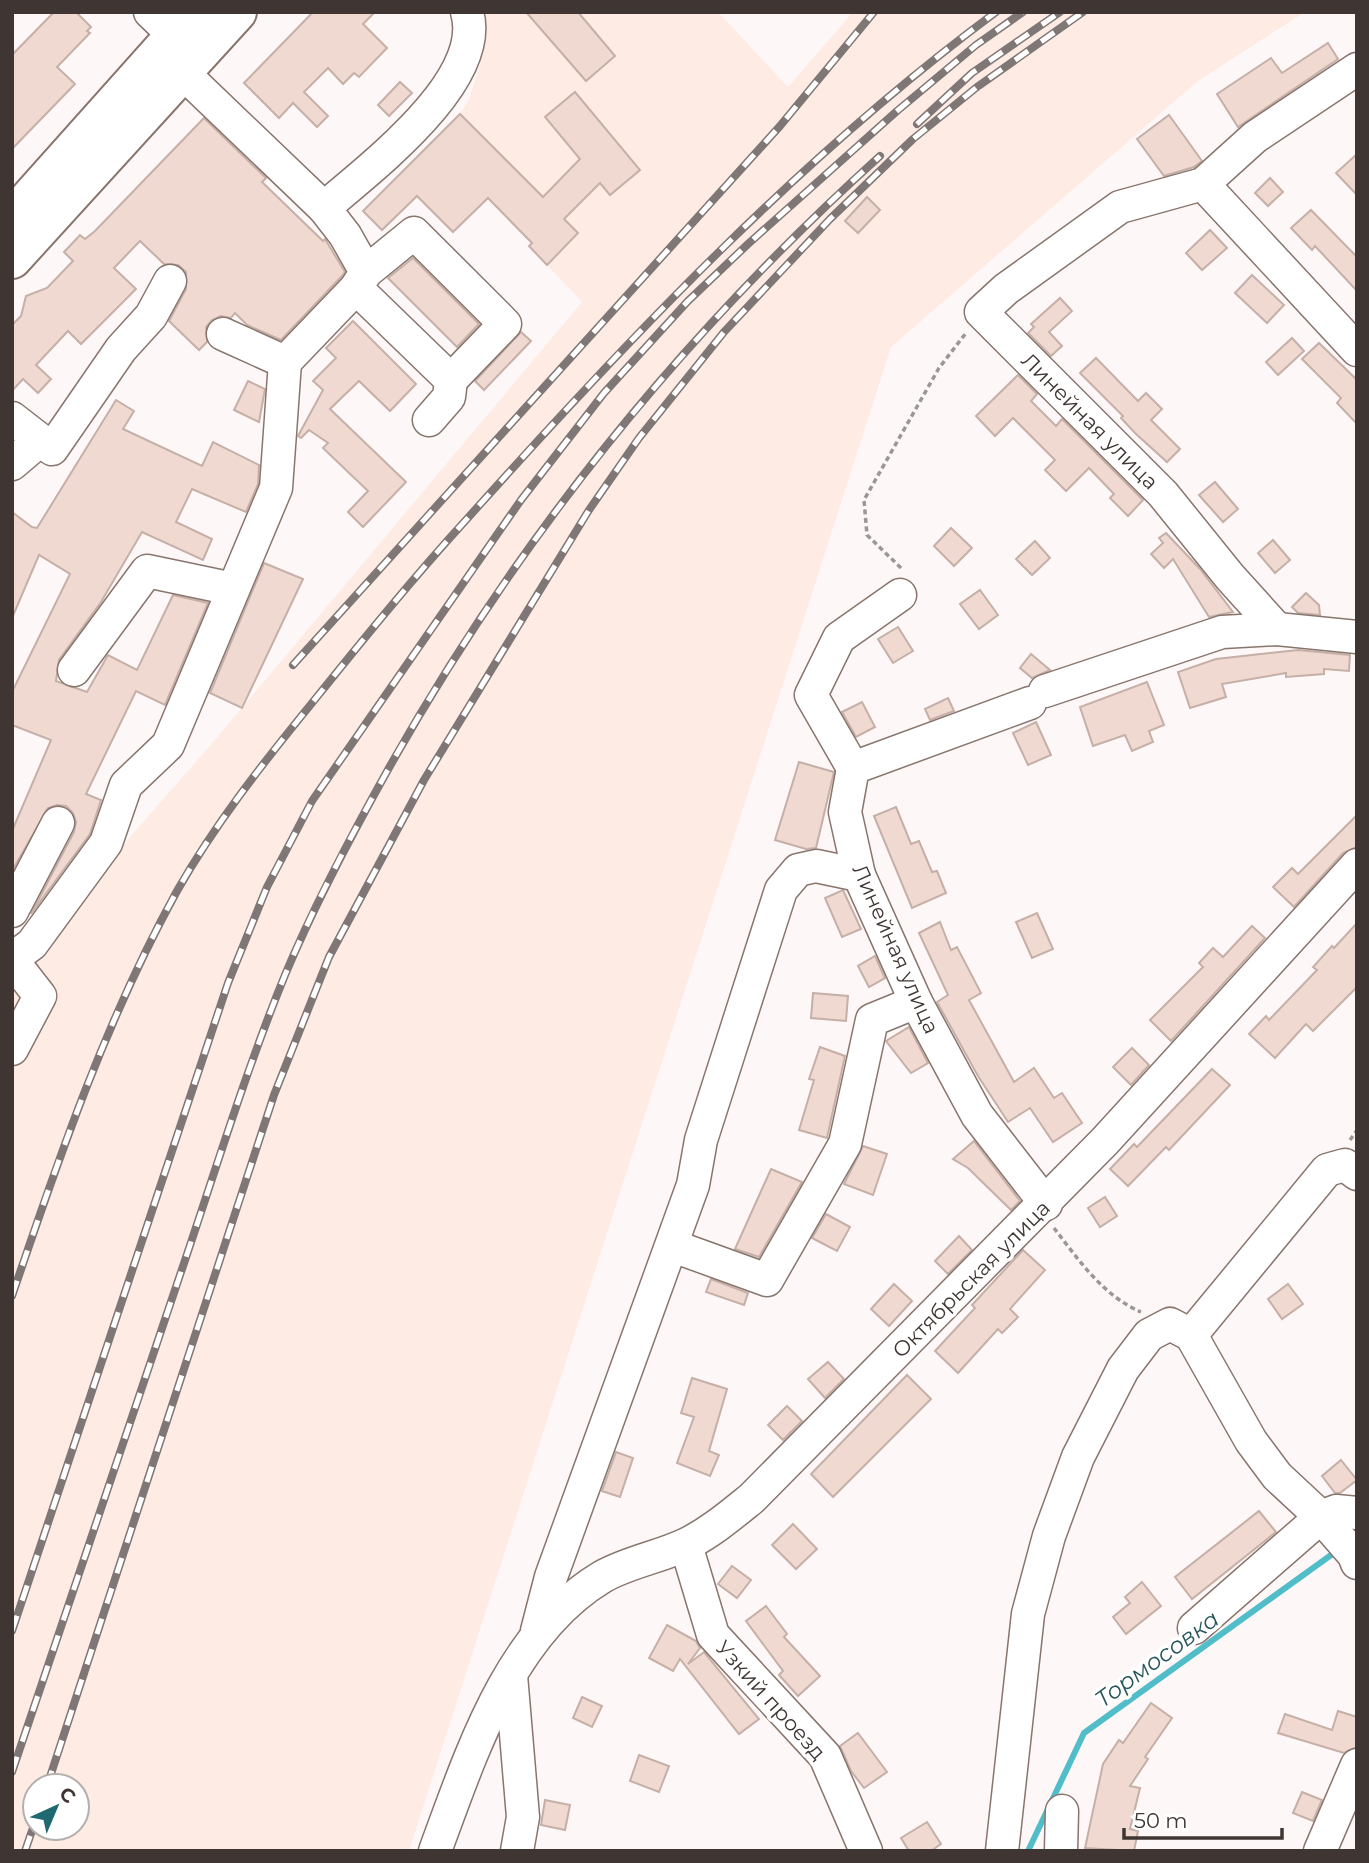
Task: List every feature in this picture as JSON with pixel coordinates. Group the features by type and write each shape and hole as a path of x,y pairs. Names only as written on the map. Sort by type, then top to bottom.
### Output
{"main road":[{"path":"12,218 175,33 236,12"},
{"path":"12,259 175,33"}],"street":[{"path":"324,208 439,101 463,61 470,24 467,12"},
{"path":"175,33 345,235 361,280 451,380"},
{"path":"981,312 1006,289 1120,207 1203,184 1255,137 1357,69"},
{"path":"1203,184 1357,350"},
{"path":"12,1049 40,996 12,959 32,944 106,843 126,785 168,745 276,488 285,362 361,280 414,233 505,324 451,380 449,397 429,420"},
{"path":"12,418 52,449 121,349 150,316 170,281"},
{"name":"Линейная улица","path":"981,312 1163,494 1230,577 1277,629"},
{"path":"223,334 285,362"},
{"path":"12,464 39,441"},
{"path":"74,670 147,571 233,589"},
{"path":"903,584 839,638 811,695 853,768 1037,697 1222,632 1277,629 1357,638"},
{"name":"Линейная улица","path":"853,768 845,812 859,876 916,1002 977,1115 1043,1207"},
{"path":"12,911 58,823"},
{"name":"Октябрьская улица","path":"537,1632 568,1601 603,1576 686,1545 720,1525 752,1498 1043,1207 1357,865"},
{"path":"435,1851 467,1765 511,1675 537,1632 551,1577 673,1246 693,1185 701,1140 781,890 798,870 816,866 859,876"},
{"path":"673,1246 767,1280 845,1144 872,1020 916,1002"},
{"path":"1002,1851 1028,1614 1049,1536 1079,1457 1123,1369 1150,1335 1180,1330 1327,1170 1345,1165 1357,1174"},
{"path":"1180,1330 1251,1441 1277,1476 1321,1517 1356,1557"},
{"path":"1194,1628 1321,1517 1336,1511 1357,1513"},
{"name":"Узкий проезд","path":"686,1545 713,1635 825,1756 866,1851"},
{"path":"511,1675 523,1816 517,1851"},
{"path":"1320,1851 1357,1765"},
{"path":"1061,1851 1062,1811"}],"path":[{"path":"903,584 867,534 864,500 939,368 981,312"},
{"path":"1043,1207 1090,1274 1128,1306 1180,1330"}],"shaded area":[{"path":"481,12 718,12 788,87 853,12 1305,12 1198,81 891,347 409,1851 12,1851 12,972 215,740 582,302 547,265 578,233 564,219 563,177 543,197 460,114 469,100 481,61 486,30"}],"building":[{"path":"54,12 76,12 91,27 87,31 90,33 57,67 75,84 12,149 12,55"},
{"path":"313,12 375,12 363,24 387,48 359,77 354,73 343,84 328,68 304,92 328,116 317,127 293,103 279,118 244,83"},
{"path":"526,12 578,12 615,56 586,81"},
{"path":"1328,43 1338,59 1238,127 1217,94 1271,58 1282,73"},
{"path":"400,82 412,93 389,116 378,105"},
{"path":"575,92 640,170 610,195 600,183 564,219 578,233 547,265 529,246 532,243 488,198 453,232 417,196 382,230 363,211 460,114 543,197 580,159 545,117"},
{"path":"1169,115 1202,161 1194,167 1164,176 1137,139"},
{"path":"204,118 266,178 262,182 323,241 325,239 345,272 281,340 247,325 235,313 231,318 221,316 212,320 206,327 207,342 199,350 169,321 186,289 186,272 178,265 164,264 140,241 114,268 136,289 81,344 68,331 36,365 51,379 38,393 23,379 12,391 12,325 21,316 26,296 47,288 73,261 64,252 80,235 85,239 95,231"},
{"path":"1357,154 1357,195 1336,173"},
{"path":"1270,178 1283,192 1268,206 1255,193"},
{"path":"867,197 880,210 858,233 845,221"},
{"path":"1311,210 1357,257 1357,291 1315,246 1312,250 1291,228"},
{"path":"1210,230 1227,248 1202,270 1186,253"},
{"path":"413,258 479,324 457,347 388,278"},
{"path":"1252,275 1284,305 1267,323 1235,293"},
{"path":"1060,298 1072,311 1049,332 1062,346 1051,356 1028,333 1034,327 1031,324"},
{"path":"353,321 416,384 390,411 359,381 330,409 406,482 363,527 348,512 368,491 323,448 328,443 309,430 301,438 298,436 323,390 313,381 336,358 326,348"},
{"path":"521,332 531,341 484,390 475,381"},
{"path":"1292,338 1304,351 1278,375 1266,362"},
{"path":"1319,343 1357,380 1357,424 1337,403 1341,398 1302,359"},
{"path":"1096,358 1138,401 1146,393 1162,409 1151,420 1180,449 1167,462 1136,434 1121,418 1123,416 1080,373"},
{"path":"1018,375 1037,394 1031,401 1056,426 1062,419 1143,500 1128,516 1110,498 1114,494 1089,468 1066,491 1045,470 1055,460 1013,418 995,436 976,416"},
{"path":"248,381 265,389 259,422 234,410"},
{"path":"116,400 134,411 123,429 202,466 213,442 259,465 258,484 246,512 192,489 176,522 212,539 203,560 142,532 101,602 59,660 56,681 87,692 108,655 137,670 173,595 208,603 165,705 136,691 86,794 101,800 90,834 31,914 74,832 76,822 73,813 66,806 48,808 12,871 12,831 51,740 12,725 12,692 70,574 39,555 12,618 12,512 37,528"},
{"path":"1215,482 1238,509 1223,522 1199,495"},
{"path":"951,528 972,548 954,566 934,546"},
{"path":"1166,533 1200,569 1233,612 1209,617 1173,559 1164,568 1151,554 1163,543 1159,538"},
{"path":"1273,540 1290,560 1275,573 1258,553"},
{"path":"1035,541 1050,558 1032,575 1016,559"},
{"path":"264,563 303,579 242,708 210,693"},
{"path":"980,590 998,615 979,629 960,604"},
{"path":"1306,593 1319,605 1320,615 1298,613 1292,607"},
{"path":"898,627 913,651 893,663 878,639"},
{"path":"1298,650 1350,655 1349,671 1324,669 1324,674 1286,677 1286,673 1222,684 1226,697 1190,708 1178,672 1216,659"},
{"path":"1031,654 1050,670 1032,678 1020,668"},
{"path":"1147,682 1164,725 1149,731 1153,742 1132,751 1125,735 1093,746 1080,707"},
{"path":"948,698 954,711 930,720 925,709"},
{"path":"862,702 875,727 856,737 842,712"},
{"path":"1036,722 1051,755 1028,765 1013,733"},
{"path":"799,762 834,772 816,848 806,849 775,840"},
{"path":"896,807 911,844 919,841 932,872 937,871 946,893 912,908 874,816"},
{"path":"1357,815 1357,847 1343,853 1294,907 1273,887 1292,868 1298,874"},
{"path":"843,890 861,929 842,937 825,898"},
{"path":"1037,913 1053,949 1032,958 1016,922"},
{"path":"940,922 951,950 957,947 981,993 969,1000 1014,1082 1034,1068 1054,1098 1062,1093 1082,1123 1053,1142 1030,1108 1008,1122 978,1076 937,1002 948,995 919,933"},
{"path":"1357,923 1357,987 1313,1031 1306,1024 1275,1058 1249,1034 1266,1016 1269,1020 1317,970 1313,967 1332,946 1334,948"},
{"path":"1252,926 1265,938 1171,1041 1150,1020 1203,967 1199,963 1213,948 1223,957"},
{"path":"875,956 885,978 869,987 858,966"},
{"path":"813,993 848,996 846,1021 811,1018"},
{"path":"909,1027 928,1063 911,1073 886,1041"},
{"path":"820,1047 845,1056 827,1138 799,1130 814,1080 809,1079"},
{"path":"1132,1048 1149,1065 1131,1085 1113,1067"},
{"path":"1212,1069 1230,1085 1169,1150 1166,1147 1128,1186 1110,1169 1134,1144 1137,1147"},
{"path":"974,1141 1020,1201 1011,1210 968,1168 953,1159"},
{"path":"863,1146 887,1154 873,1195 844,1184"},
{"path":"771,1169 802,1182 759,1257 735,1249"},
{"path":"1105,1197 1117,1216 1100,1227 1088,1208"},
{"path":"826,1214 850,1227 837,1251 812,1238"},
{"path":"959,1236 972,1250 948,1274 935,1261"},
{"path":"1023,1250 1045,1270 1010,1309 1018,1317 1002,1333 998,1329 958,1373 935,1351 975,1308 972,1305"},
{"path":"711,1279 748,1293 744,1305 706,1292"},
{"path":"894,1284 912,1301 889,1326 871,1309"},
{"path":"1288,1284 1303,1304 1282,1319 1268,1299"},
{"path":"828,1362 844,1379 825,1398 808,1379"},
{"path":"907,1375 931,1399 833,1497 811,1474"},
{"path":"692,1378 727,1389 709,1451 719,1455 710,1476 677,1463 694,1417 681,1413"},
{"path":"787,1406 802,1421 783,1440 768,1425"},
{"path":"616,1452 633,1458 620,1497 602,1491"},
{"path":"1341,1460 1357,1480 1340,1493 1335,1493 1322,1476"},
{"path":"1259,1511 1276,1532 1192,1599 1175,1577"},
{"path":"793,1524 817,1549 796,1569 772,1545"},
{"path":"732,1566 751,1580 737,1598 718,1584"},
{"path":"1142,1582 1161,1606 1126,1634 1113,1617 1130,1603 1125,1597"},
{"path":"766,1606 787,1634 784,1637 820,1676 798,1696 779,1675 783,1671 746,1621"},
{"path":"667,1625 696,1641 700,1648 688,1664 704,1652 759,1719 739,1734 680,1659 673,1671 649,1658"},
{"path":"582,1697 602,1706 592,1727 573,1718"},
{"path":"1151,1703 1172,1718 1145,1757 1148,1759 1130,1786 1140,1788 1130,1829 1138,1831 1134,1851 1085,1848 1103,1764 1119,1740 1123,1743"},
{"path":"1338,1711 1357,1717 1357,1747 1344,1753 1278,1733 1285,1714 1332,1730"},
{"path":"858,1733 887,1772 864,1788 851,1771 840,1746"},
{"path":"639,1755 669,1766 659,1792 630,1781"},
{"path":"1302,1792 1322,1800 1313,1821 1293,1813"},
{"path":"545,1800 570,1805 565,1830 541,1825"},
{"path":"927,1822 941,1844 931,1851 909,1851 901,1838"}],"waterway":[{"name":"Тормосовка","path":"1028,1851 1084,1733 1338,1550"}],"railway":[{"path":"293,665 780,126 874,12"},
{"path":"12,1296 66,1141 128,989 177,891 223,818 258,771 426,565 653,318 785,189 853,127 923,68 996,12"},
{"path":"12,1631 228,983 267,887 312,801 521,500 604,393 688,301 748,244 897,111 976,45 1023,12"},
{"path":"917,124 972,73 1060,12"},
{"path":"52,1772 274,1095 329,957 424,780 589,510 639,438 724,332 830,219 913,139 977,87 1083,12"},
{"path":"12,1772 256,1049 321,895 362,817 440,681 494,599 550,519 610,441 739,293 808,223 880,156"},
{"path":"25,1851 28,1842"}]}
